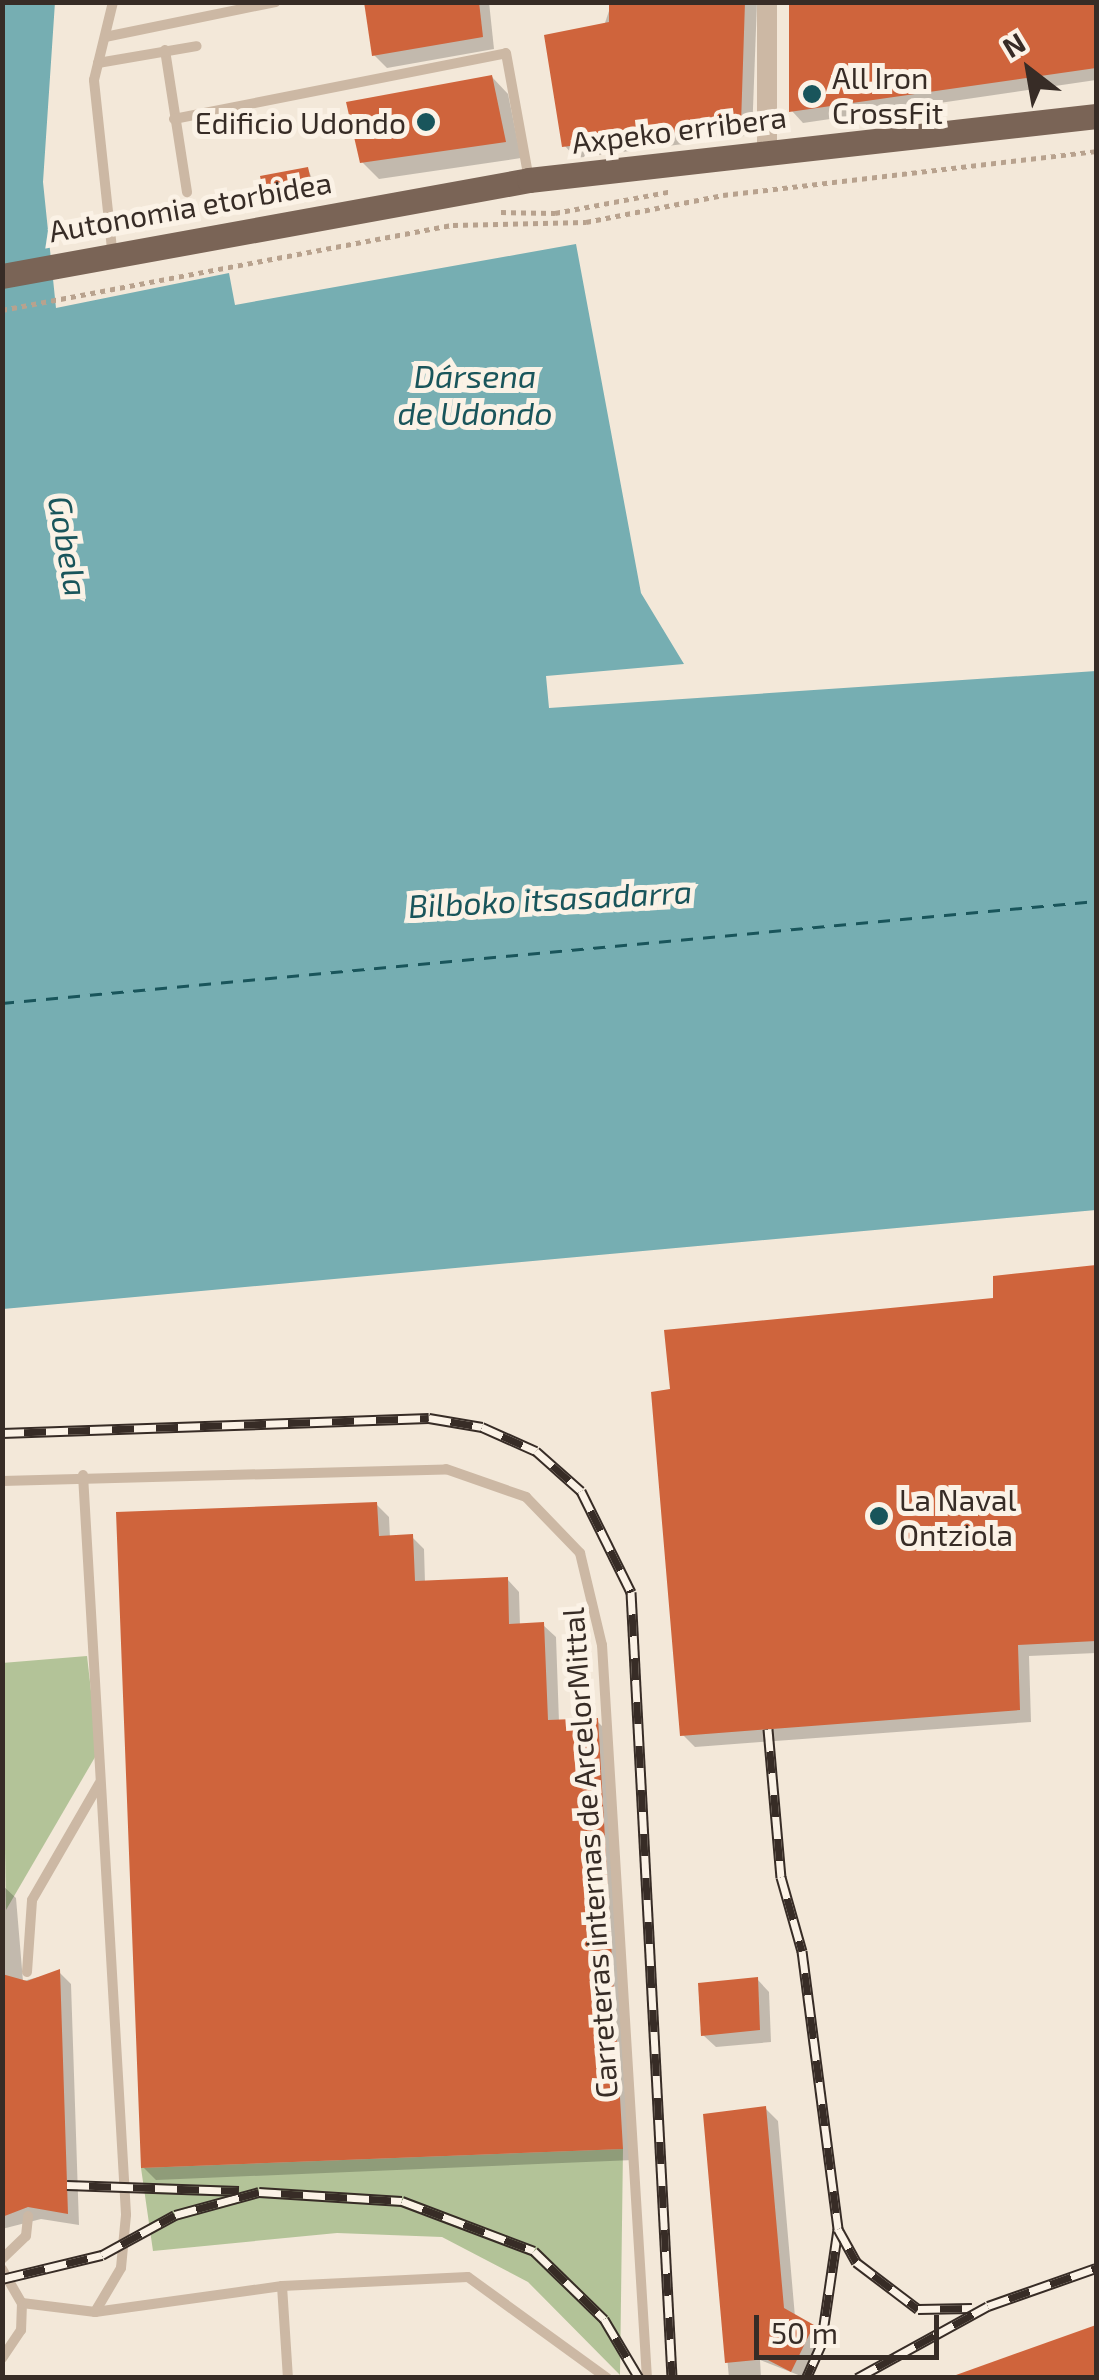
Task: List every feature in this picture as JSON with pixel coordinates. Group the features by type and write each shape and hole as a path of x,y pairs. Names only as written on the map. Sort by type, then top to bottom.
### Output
{"main road":[{"name":"Axpeko erribera","path":"391,204 530,180 766,150 1096,116"},
{"name":"Autonomia etorbidea","path":"2,276 112,249 391,204"}],"street":[{"path":"766,150 767,2"}],"lane":[{"path":"112,249 98,62 113,2"},
{"path":"105,38 275,2"},
{"path":"98,62 197,46"},
{"path":"165,50 187,192"},
{"path":"174,119 506,53 530,180"},
{"name":"Carreteras internas de ArcelorMittal","path":"2,1481 84,1475 446,1470 526,1497 580,1553 602,1644 648,2378"},
{"path":"84,1475 126,2216 121,2268 95,2312"},
{"path":"26,1972 32,1900 100,1784"},
{"path":"2,2259 26,2236 28,2216"},
{"path":"2,2269 22,2302 21,2330 2,2358"},
{"path":"22,2302 95,2312 282,2286 468,2277 606,2378"},
{"path":"282,2286 288,2378"}],"path":[{"path":"59,294 453,225 567,224 723,195 1096,151"},
{"path":"2,310 59,294 488,212 555,213 685,187"}],"green space":[{"path":"87,1656 98,1752 6,1910 2,1663"},
{"path":"623,2149 620,2375 528,2282 442,2237 337,2233 153,2251 141,2168"}],"water":[{"path":"55,2 43,182 56,308 229,273 235,305 576,244 641,593 684,664 546,676 549,708 1096,671 1096,1210 3,1309 2,3"}],"building":[{"path":"364,2 479,2 483,37 372,56"},
{"path":"609,2 745,2 741,124 562,147 544,35 609,22"},
{"path":"789,2 1096,2 1096,68 789,112"},
{"name":"Edificio Udondo","path":"492,75 506,142 360,163 346,102"},
{"path":"308,167 313,190 265,199 260,176"},
{"name":"La Naval Ontziola","path":"1096,1265 1096,1641 1018,1645 1020,1710 680,1736 651,1392 670,1389 664,1330 993,1298 993,1276"},
{"path":"377,1502 379,1536 413,1534 415,1581 508,1577 509,1624 544,1622 548,1720 598,1718 623,2149 141,2168 116,1512"},
{"path":"60,1969 68,2214 28,2207 2,2217 2,1974 27,1981"},
{"path":"758,1977 760,2030 701,2036 698,1983"},
{"path":"766,2106 784,2308 814,2325 791,2372 766,2359 725,2363 703,2114"},
{"path":"1096,2325 1096,2378 956,2378 956,2375"}],"ferry route":[{"path":"2,1003 1096,901"}],"railway":[{"path":"2,1433 429,1418 482,1427 536,1451 581,1491 631,1592 672,2378"},
{"path":"768,1729 781,1877 802,1951 838,2229 821,2345 806,2378"},
{"path":"67,2185 239,2191"},
{"path":"2,2279 102,2255 175,2215 259,2192 402,2201 534,2251 604,2319 639,2378"},
{"path":"838,2229 856,2262 918,2309 972,2308"},
{"path":"857,2378 988,2306 1096,2268"}],"place":[{"name":"All Iron CrossFit","path":"812,94"},
{"name":"Edificio Udondo","path":"426,122"},
{"name":"La Naval Ontziola","path":"879,1516"}],"water label":[{"name":"Dársena de Udondo","path":"475,394"},
{"name":"Gobela","path":"69,546"},
{"name":"Bilboko itsasadarra","path":"550,898"}]}
